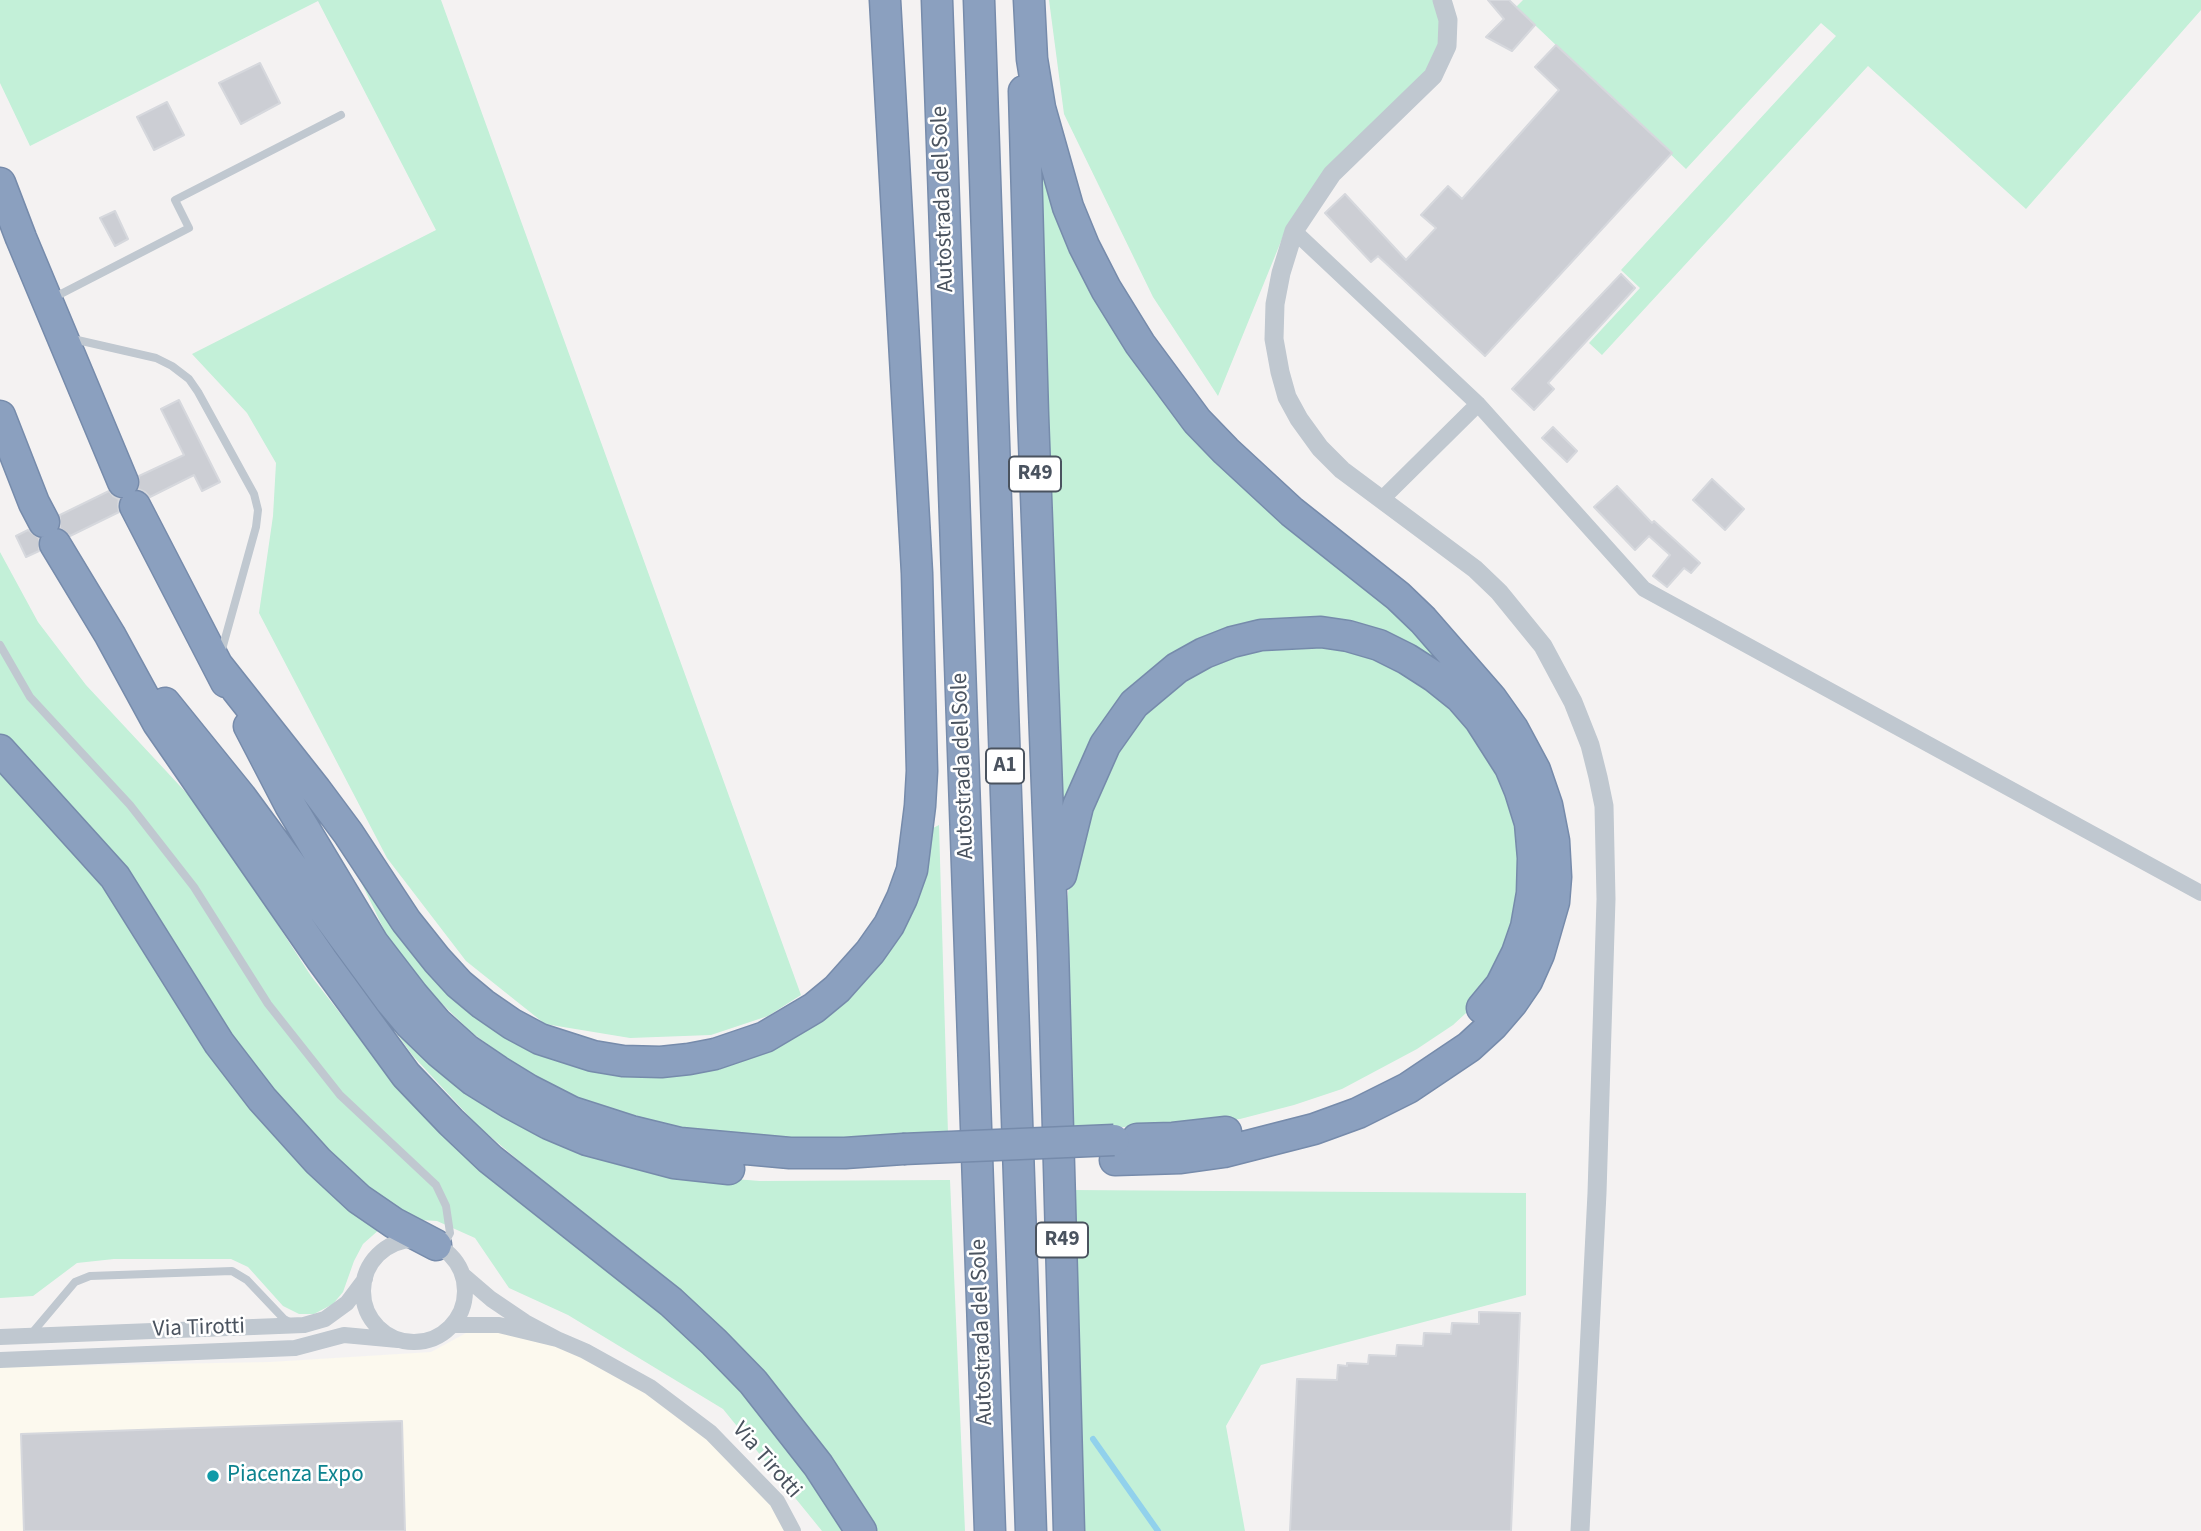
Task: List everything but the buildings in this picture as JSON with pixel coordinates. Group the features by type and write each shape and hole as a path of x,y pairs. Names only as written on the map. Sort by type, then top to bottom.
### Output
{"highway":[{"path":"218,666 316,790 406,921 437,960 459,984 512,1024 540,1039 566,1049 623,1061 661,1062 715,1054 765,1037 814,1008 855,971 889,925 912,870 922,771 917,573 885,0"},
{"name":"Autostrada del Sole","path":"937,0 990,1531"},
{"name":"Autostrada del Sole","path":"979,0 1031,1531"},
{"name":"R49","path":"1022,0 1026,214 1053,948 1069,1531"},
{"path":"1029,0 1032,59 1040,108 1064,195 1089,257 1140,344 1197,421 1226,451 1292,512 1398,596 1423,620 1490,698 1513,729 1535,769 1547,805 1554,841 1554,902 1539,954 1527,981 1512,1003 1469,1047 1408,1088 1358,1113 1314,1129 1224,1153 1181,1158 1114,1150"},
{"path":"0,183 129,494 290,805 373,943 438,1023 467,1050 529,1090 572,1112 631,1131 680,1143 790,1153 845,1153 905,1159"},
{"path":"0,416 34,503 49,533 110,635 158,723 322,960 406,1075 490,1159 671,1302 714,1342 753,1382 818,1465 861,1531"},
{"path":"110,635 234,788 389,999 439,1052 473,1080 529,1114 575,1135 633,1154 674,1163 772,1172 821,1172 905,1159 1114,1150 1248,1128 1325,1105 1362,1089 1431,1051 1459,1031 1500,985 1517,953 1526,927 1532,893 1530,823 1520,791 1497,744 1480,720 1435,677 1407,659 1379,645 1321,632 1261,635 1232,642 1204,653 1154,685 1134,704 1105,745 1078,806 1069,838 1057,897 1053,948"},
{"path":"0,750 115,877 219,1043 262,1099 318,1161 359,1199 394,1223 439,1247"}],"street":[{"path":"1442,0 1448,20 1447,46 1433,76 1332,174 1294,231 1275,304 1274,339 1287,397 1298,419 1320,448 1342,470 1475,569 1499,592 1543,646 1573,702 1590,745 1598,776 1604,806 1606,899 1597,1193 1580,1531"},
{"path":"1294,231 1478,404 1644,589 2201,893"},
{"path":"1382,499 1478,404"},
{"path":"411,1240 439,1247 457,1264 463,1275 466,1288 461,1314 442,1335 413,1343 384,1333 373,1322 365,1301 365,1279 369,1267 387,1248 411,1240"},
{"name":"Via Tirotti","path":"463,1275 526,1322 650,1387 711,1433 777,1501 793,1531"},
{"name":"Via Tirotti","path":"0,1337 304,1325 325,1319 347,1303 365,1279"},
{"name":"Via Tirotti","path":"453,1325 499,1325 557,1339"},
{"name":"Via Tirotti","path":"0,1360 295,1348 344,1335 398,1340"}],"lane":[{"path":"47,301 189,228 175,200 341,115"},
{"path":"62,336 156,358 188,379 198,392 254,494 258,510 256,527 218,666"},
{"path":"0,645 30,697 130,805 194,887 268,1004 340,1095 436,1185 446,1206 450,1233 439,1247"},
{"path":"21,1336 31,1334 38,1328 75,1282 90,1276 232,1271 247,1280 284,1319 293,1324 304,1325"}],"shaded area":[{"name":"Piacenza Expo","path":"479,1326 586,1355 688,1411 774,1502 789,1531 0,1531 0,1367 270,1362 431,1352"}],"green space":[{"path":"0,0 441,0 801,995 768,1016 711,1035 630,1038 545,1024 466,961 387,858 259,613 273,516 276,463 247,413 192,354 436,230 318,1 30,146 0,83"},
{"path":"1049,0 1442,0 1449,20 1433,74 1286,229 1218,396 1153,297 1064,114"},
{"path":"1523,0 2201,0 2201,10 2026,209 1868,66 1602,355 1589,343 1640,288 1621,270 1836,36 1821,23 1686,169 1516,7"},
{"path":"1041,167 1061,217 1098,292 1320,542 1474,689 1383,635 1194,647 1066,816 1058,814"},
{"path":"0,552 38,622 86,685 220,829 311,976 361,1040 422,1104 696,1336 805,1461 850,1531 822,1531 723,1409 568,1315 509,1288 475,1238 437,1221 421,1220 397,1210 361,1183 279,1102 31,772 0,735"},
{"path":"1326,639 1430,681 1487,742 1525,842 1513,938 1478,1002 1453,1025 1417,1049 1342,1089 1240,1119 1179,1126 1068,1128 1065,919 1072,860 1084,817 1143,705 1243,646"},
{"path":"0,764 82,854 381,1228 363,1244 343,1292 333,1304 314,1314 299,1314 283,1306 248,1267 231,1259 114,1259 77,1263 33,1296 0,1298"},
{"path":"939,825 948,1134 806,1142 715,1136 628,1116 566,1093 513,1063 471,1032 425,987 387,936 339,836 424,957 611,1069 805,1025 925,869 933,828"},
{"path":"274,864 423,1050 697,1176 760,1181 950,1180 965,1531 872,1531 753,1361 654,1268 545,1183 478,1126 413,1056"},
{"path":"1069,1190 1526,1193 1526,1295 1261,1365 1226,1426 1245,1531 1076,1531"}],"waterway":[{"path":"1093,1439 1158,1531"}],"place":[{"name":"Piacenza Expo","path":"213,1476"}]}
